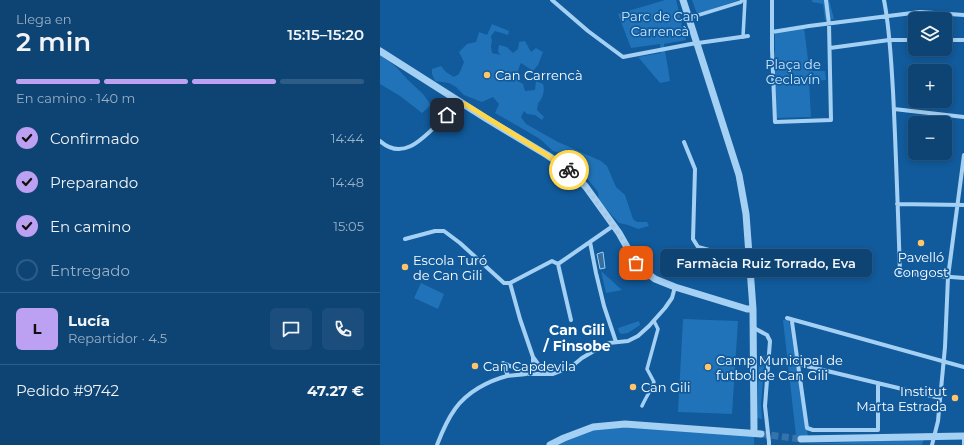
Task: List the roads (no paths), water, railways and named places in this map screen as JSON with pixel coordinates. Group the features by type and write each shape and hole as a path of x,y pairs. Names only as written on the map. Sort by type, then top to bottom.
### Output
{"street":[{"path":"552,0 588,32 623,57 697,43 748,36"},
{"path":"683,0 739,175 746,214 754,328 754,433"},
{"path":"689,18 741,2 742,0"},
{"path":"742,37 745,0"},
{"path":"772,0 772,49 775,122 831,120 830,48 826,0"},
{"path":"884,0 887,16 894,109 900,273 964,278"},
{"path":"772,32 920,12 964,16"},
{"path":"830,48 889,40 908,40"},
{"path":"952,40 964,40"},
{"path":"380,51 571,171 586,187 636,263 655,279 675,287 747,309 753,309"},
{"path":"380,141 393,149 406,149 424,138 447,115 465,104"},
{"path":"894,109 964,117"},
{"path":"684,142 695,169 693,239 698,246 750,261"},
{"path":"932,445 938,421 944,361 948,277 964,155"},
{"path":"897,204 964,205"},
{"path":"558,264 613,226"},
{"path":"405,239 435,231 444,231 460,243 504,283 510,283 552,261 558,264"},
{"path":"590,242 604,306 616,342"},
{"path":"558,264 571,320"},
{"path":"510,283 520,319 533,356 541,368 553,374"},
{"path":"436,445 456,408 472,392 490,382 508,376 553,374 571,367 604,344 628,341 638,336 665,308 672,298 675,287"},
{"path":"787,318 964,367"},
{"path":"642,406 654,382 647,369 658,329 654,321"},
{"path":"792,322 807,428 812,430 878,430 878,383"},
{"path":"754,328 767,335 770,341 765,406 769,442 768,445"},
{"path":"529,374 533,368 533,356"},
{"path":"508,376 503,363 529,374"},
{"path":"798,364 940,398"},
{"path":"550,445 593,427 625,424 762,434"},
{"path":"801,439 964,436 964,445"}],"tunnel":[{"path":"761,434 801,439"}],"place":[{"name":"Can Carrencà","path":"487,75"},
{"name":"Pavelló Congost","path":"921,243"},
{"name":"Farmàcia Ruiz Torrado, Eva","path":"636,263"},
{"name":"Escola Turó de Can Gili","path":"405,267"},
{"name":"Can Capdevila","path":"475,366"},
{"name":"Camp Municipal de futbol de Can Gili","path":"708,367"},
{"name":"Can Gili","path":"633,387"},
{"name":"Institut Marta Estrada","path":"955,398"}],"district":[{"name":"Can Gili / Finsobe","path":"577,338"}],"park label":[{"name":"Parc de Can Carrencà","path":"660,24"},
{"name":"Plaça de Ceclavín","path":"793,72"}]}
